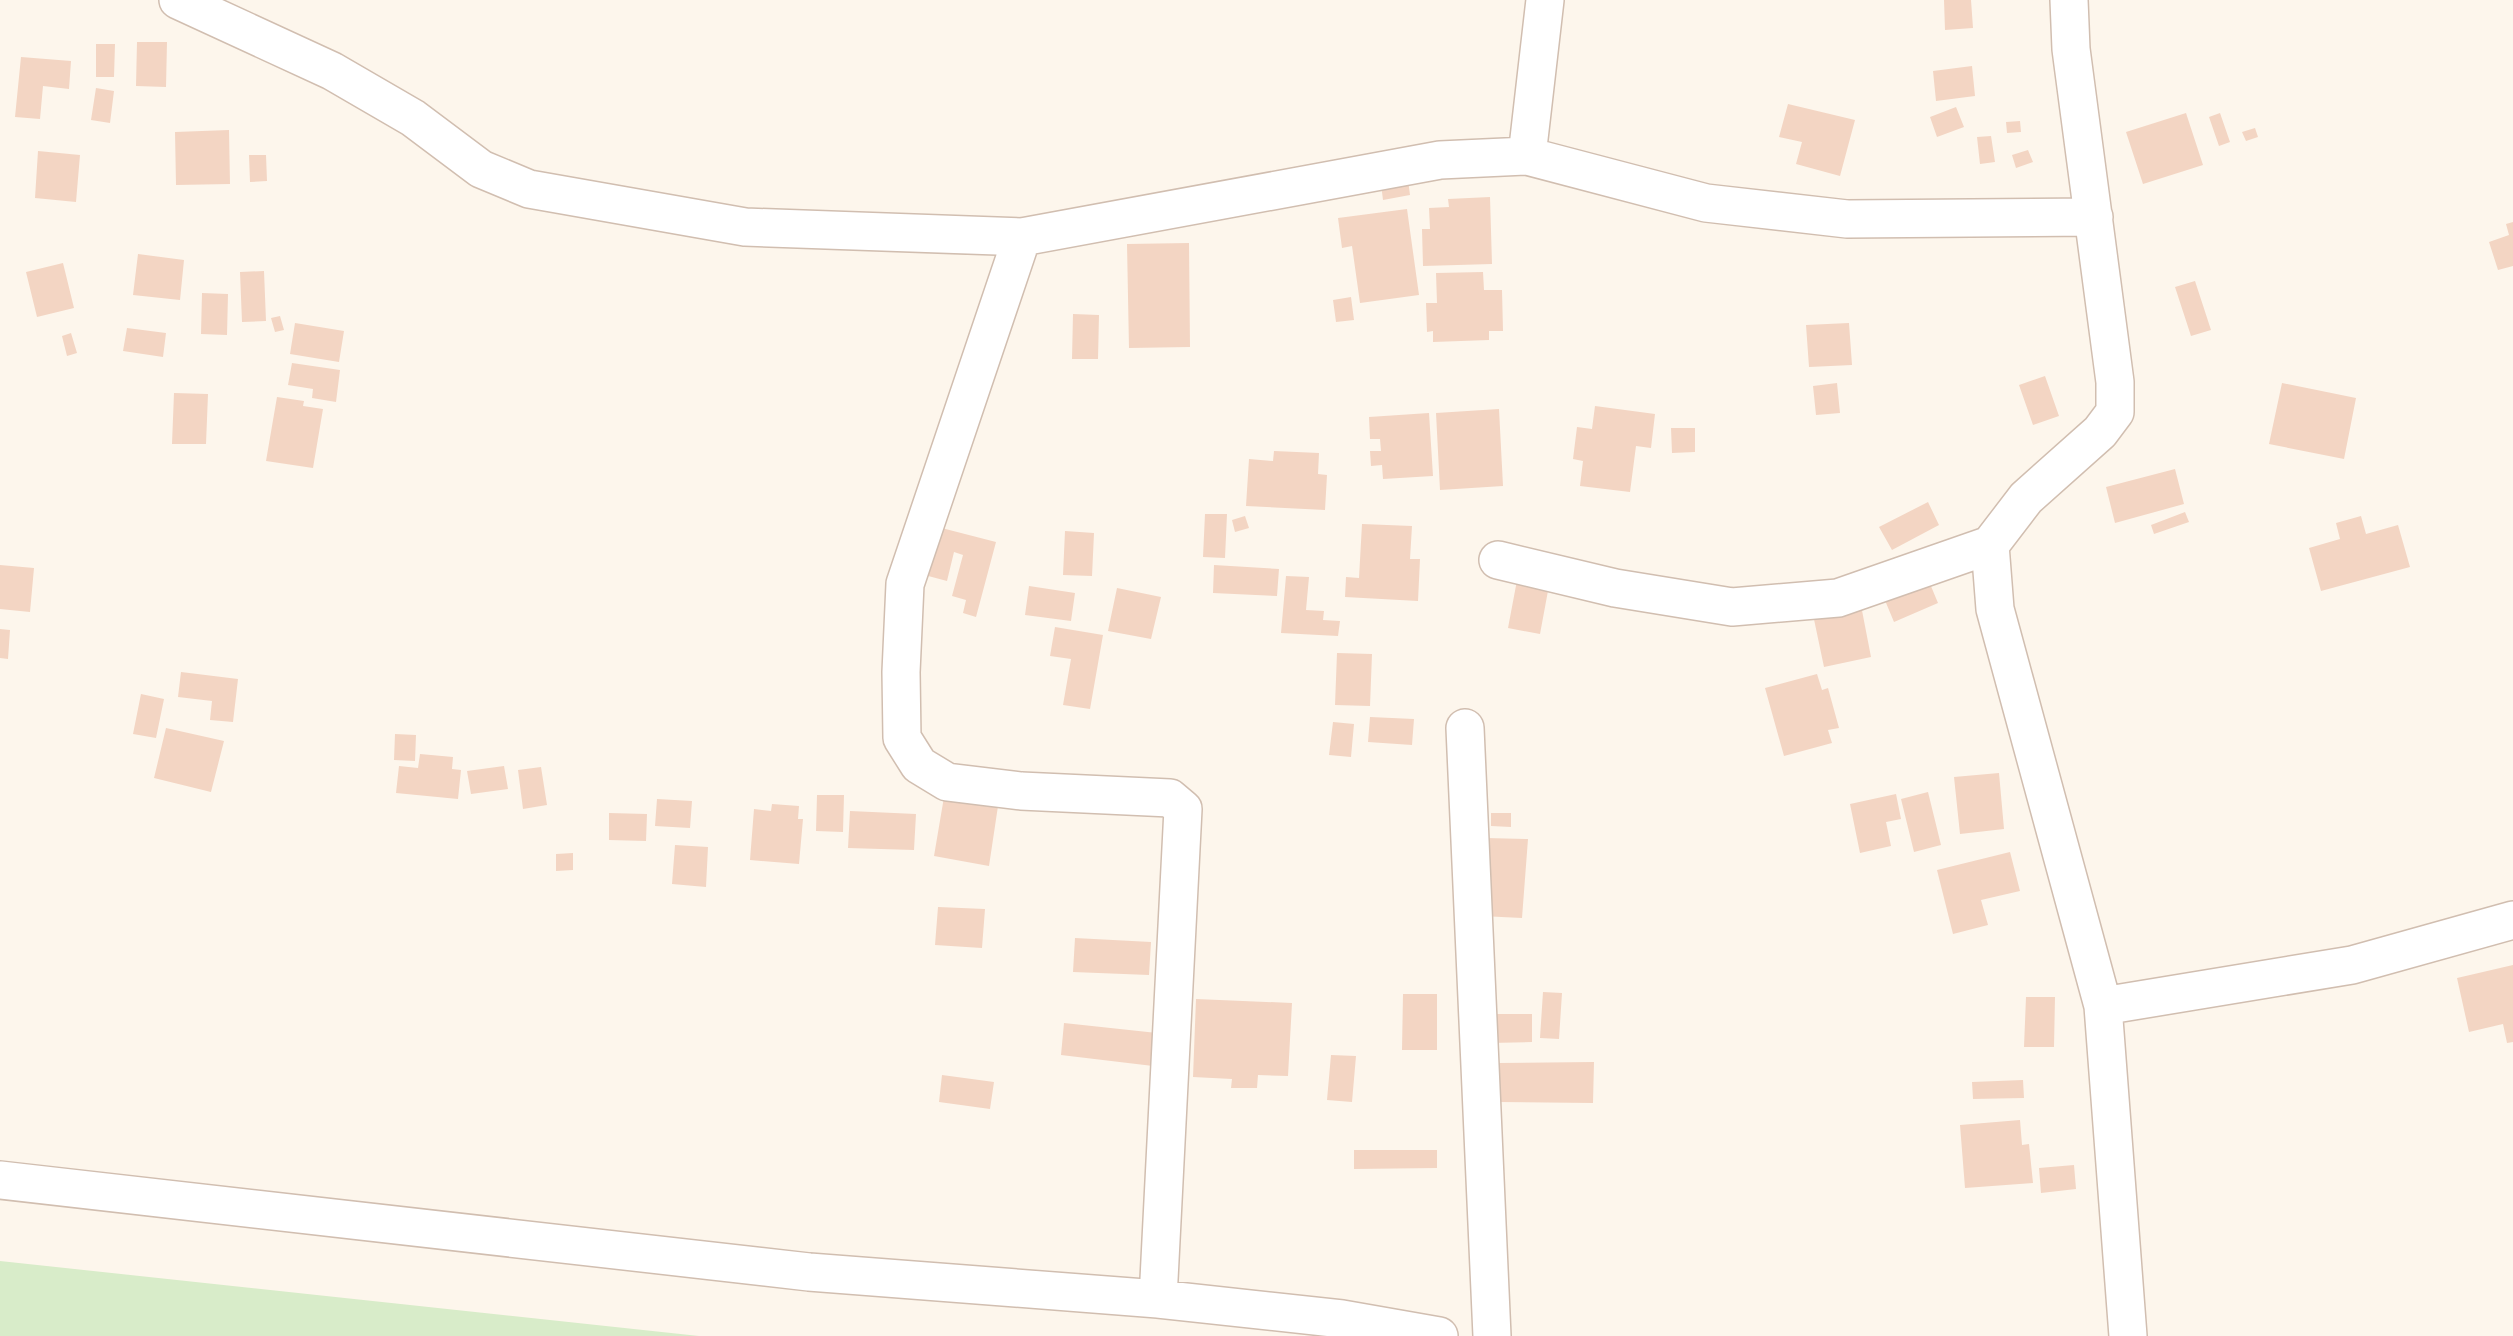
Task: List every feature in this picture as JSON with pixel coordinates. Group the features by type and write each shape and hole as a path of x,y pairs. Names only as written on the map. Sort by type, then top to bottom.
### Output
{"street":[{"path":"178,0 332,71 414,118 481,169 529,189 745,227 1022,237 1440,160 1527,156 1706,203 1847,219 2094,217"},
{"path":"1527,156 1545,0"},
{"path":"1498,560 1615,588 1732,607 1838,598 1990,545 2026,498 2100,432 2115,412 2115,382 2071,48 2069,0"},
{"path":"1022,237 905,584 901,672 902,738 919,765 947,782 1021,791 1170,798 1183,809 1158,1299"},
{"path":"1990,545 1995,608 2103,1006 2128,1336"},
{"path":"1465,728 1492,1336"},
{"path":"2103,1006 2352,965 2513,920"},
{"path":"0,1180 809,1272 1158,1299 1342,1319 1439,1336"}],"green space":[{"path":"0,1261 699,1336 0,1336"}],"building":[{"path":"1944,0 1971,0 1973,28 1945,30"},
{"path":"137,42 167,42 166,87 136,86"},
{"path":"96,44 115,44 114,77 96,77"},
{"path":"21,57 71,61 69,89 43,86 40,119 15,117"},
{"path":"1972,66 1975,96 1936,101 1933,71"},
{"path":"96,88 114,91 110,123 91,120"},
{"path":"1788,104 1855,120 1840,176 1796,164 1802,142 1779,137"},
{"path":"1956,107 1964,127 1937,137 1930,117"},
{"path":"2186,113 2203,165 2143,184 2126,132"},
{"path":"2220,113 2230,142 2219,146 2209,117"},
{"path":"2020,121 2021,132 2007,133 2006,122"},
{"path":"2255,128 2258,137 2246,141 2242,132"},
{"path":"229,130 230,184 176,185 175,132"},
{"path":"1991,136 1995,162 1980,164 1977,137"},
{"path":"2028,150 2033,162 2016,168 2012,155"},
{"path":"38,151 80,155 76,202 35,198"},
{"path":"249,155 266,155 267,181 250,182"},
{"path":"1407,172 1410,195 1383,200 1380,176"},
{"path":"1490,197 1492,264 1423,266 1422,229 1430,229 1429,208 1449,207 1448,199"},
{"path":"1407,209 1419,295 1360,303 1352,246 1342,248 1338,218"},
{"path":"2513,222 2513,266 2498,270 2489,242 2509,235 2506,224"},
{"path":"1189,243 1190,347 1129,348 1127,244"},
{"path":"138,254 184,260 180,300 133,295"},
{"path":"63,263 74,308 37,317 26,272"},
{"path":"264,271 266,321 242,322 240,272"},
{"path":"1483,272 1484,290 1502,290 1503,331 1489,331 1489,340 1433,342 1433,331 1427,332 1426,303 1437,303 1436,273"},
{"path":"2195,281 2211,330 2191,336 2175,287"},
{"path":"202,293 228,294 227,335 201,334"},
{"path":"1351,297 1354,320 1336,322 1333,300"},
{"path":"1073,314 1099,315 1098,359 1072,359"},
{"path":"280,316 284,330 275,332 271,318"},
{"path":"295,323 344,331 339,362 290,354"},
{"path":"1849,323 1852,365 1809,367 1806,325"},
{"path":"127,328 166,333 163,357 123,351"},
{"path":"71,333 77,353 67,356 62,336"},
{"path":"292,363 340,370 336,402 312,398 313,389 288,385"},
{"path":"2045,376 2059,416 2033,425 2019,385"},
{"path":"1837,383 1840,413 1816,415 1813,386"},
{"path":"2282,383 2356,398 2344,459 2269,444"},
{"path":"174,393 208,394 206,444 172,444"},
{"path":"277,397 304,401 303,406 323,409 313,468 266,461"},
{"path":"1595,406 1655,414 1651,448 1636,446 1630,492 1580,486 1583,461 1573,459 1577,427 1592,429"},
{"path":"1499,409 1503,486 1440,490 1436,413"},
{"path":"1429,413 1433,476 1383,479 1382,465 1371,466 1370,451 1381,451 1380,439 1370,439 1369,417"},
{"path":"1671,428 1695,428 1695,452 1672,453"},
{"path":"1274,451 1319,453 1318,474 1327,475 1325,510 1246,506 1249,459 1273,461"},
{"path":"2175,469 2184,504 2115,523 2106,487"},
{"path":"1928,502 1939,525 1892,550 1879,527"},
{"path":"2185,512 2189,522 2154,534 2151,525"},
{"path":"1205,514 1227,514 1225,558 1203,557"},
{"path":"1245,516 1249,528 1235,532 1232,520"},
{"path":"2361,516 2366,534 2398,525 2410,567 2321,591 2309,548 2340,539 2336,523"},
{"path":"1362,524 1412,526 1410,559 1420,559 1418,601 1345,597 1346,577 1359,578"},
{"path":"930,525 996,542 976,617 963,613 966,600 952,596 963,555 954,552 947,581 917,573"},
{"path":"1065,531 1094,533 1092,576 1063,575"},
{"path":"0,565 34,568 30,612 0,609"},
{"path":"1214,565 1279,569 1277,596 1213,593"},
{"path":"1518,575 1550,580 1540,634 1508,628"},
{"path":"1286,576 1309,577 1306,610 1324,611 1323,620 1340,621 1338,636 1281,633"},
{"path":"1928,579 1938,603 1894,622 1884,598"},
{"path":"1029,586 1075,593 1071,621 1025,615"},
{"path":"1117,588 1161,597 1151,639 1108,631"},
{"path":"1859,595 1871,657 1824,667 1811,605"},
{"path":"1055,627 1103,635 1090,709 1063,705 1071,659 1050,656"},
{"path":"0,629 10,630 8,659 0,658"},
{"path":"1337,653 1372,654 1370,706 1335,705"},
{"path":"181,672 238,679 233,722 210,720 212,701 178,697"},
{"path":"1817,674 1822,690 1828,688 1839,728 1828,730 1832,743 1784,756 1765,688"},
{"path":"141,694 164,699 156,738 133,734"},
{"path":"1370,717 1414,719 1412,745 1368,742"},
{"path":"1333,722 1354,724 1351,757 1329,755"},
{"path":"166,728 224,741 211,792 154,778"},
{"path":"395,734 416,735 415,761 394,760"},
{"path":"420,754 453,757 452,769 461,770 458,799 396,793 399,766 418,768"},
{"path":"504,766 508,789 471,794 467,771"},
{"path":"541,767 547,805 523,809 518,770"},
{"path":"1999,773 2004,829 1960,834 1954,777"},
{"path":"1928,792 1941,845 1914,852 1901,799"},
{"path":"1896,794 1901,819 1886,822 1891,846 1860,853 1850,804"},
{"path":"817,795 844,795 843,832 816,831"},
{"path":"944,797 998,806 989,866 934,856"},
{"path":"657,799 692,801 690,828 655,826"},
{"path":"772,804 799,806 798,819 803,819 799,864 750,860 754,809 771,811"},
{"path":"850,811 916,814 914,850 848,848"},
{"path":"609,813 647,814 646,841 609,840"},
{"path":"1491,813 1511,813 1511,827 1491,826"},
{"path":"1486,838 1528,839 1522,918 1481,916"},
{"path":"675,845 708,847 706,887 672,884"},
{"path":"2010,852 2020,891 1981,900 1988,925 1953,934 1937,870"},
{"path":"573,853 573,870 556,871 556,854"},
{"path":"938,907 985,909 982,948 935,945"},
{"path":"1075,938 1151,942 1149,975 1073,972"},
{"path":"2513,965 2513,1042 2507,1043 2503,1024 2469,1032 2457,978"},
{"path":"1543,992 1562,993 1559,1039 1540,1038"},
{"path":"1403,994 1437,994 1437,1050 1402,1050"},
{"path":"2026,997 2055,997 2054,1047 2024,1047"},
{"path":"1196,999 1292,1003 1288,1076 1258,1075 1257,1088 1231,1088 1232,1079 1193,1077"},
{"path":"1490,1014 1532,1014 1532,1042 1489,1043"},
{"path":"1064,1023 1157,1033 1153,1066 1061,1055"},
{"path":"1331,1055 1356,1056 1352,1102 1327,1100"},
{"path":"1594,1062 1593,1103 1498,1102 1498,1063"},
{"path":"942,1075 994,1082 990,1109 939,1102"},
{"path":"2023,1080 2024,1098 1973,1099 1972,1082"},
{"path":"2020,1120 2022,1145 2029,1144 2033,1183 1965,1188 1960,1125"},
{"path":"1354,1150 1437,1150 1437,1168 1354,1169"},
{"path":"2074,1165 2076,1189 2041,1193 2039,1168"}]}
